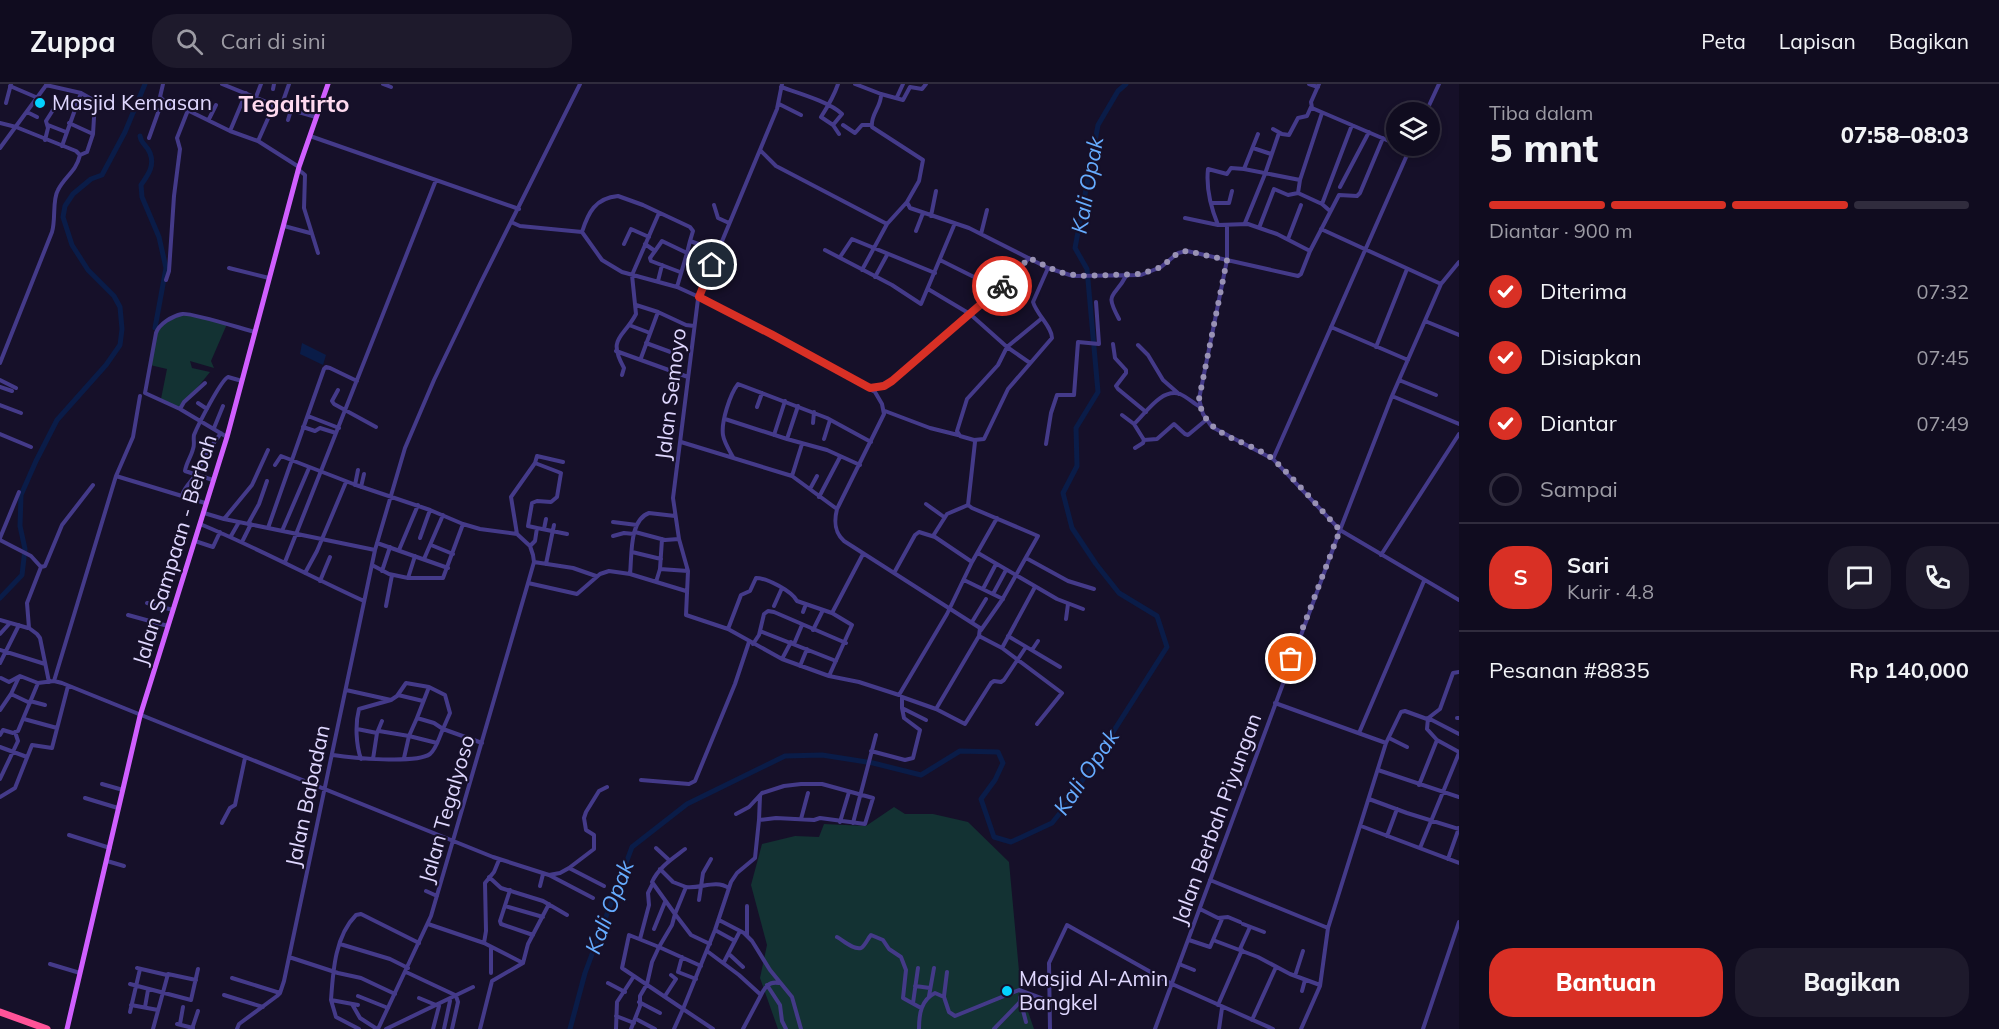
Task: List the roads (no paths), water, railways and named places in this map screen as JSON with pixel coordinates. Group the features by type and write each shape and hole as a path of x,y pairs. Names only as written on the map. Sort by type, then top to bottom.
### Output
{"highway":[{"path":"0,1012 47,1029"}],"main road":[{"name":"Jalan Sampaan - Berbah","path":"67,1029 140,716 227,437 299,169 328,84"}],"street":[{"path":"0,123 16,127 80,154 87,152 93,134 95,101 81,93 47,84 38,98 16,127 11,133 0,148"},
{"path":"163,84 160,96 161,100 168,105"},
{"path":"223,84 274,105 316,117"},
{"path":"241,90 243,84"},
{"path":"256,97 261,84"},
{"path":"282,107 289,84"},
{"path":"383,84 391,87"},
{"name":"Jalan Babadan","path":"280,993 375,550 412,430 580,84"},
{"path":"838,84 821,117 833,125 839,134"},
{"path":"855,84 903,100 910,87 922,89 926,84"},
{"path":"875,90 878,84"},
{"path":"897,98 903,84"},
{"path":"1273,129 1289,135 1298,118 1307,116 1318,86 1310,84"},
{"path":"1430,102 1438,84"},
{"path":"6,103 10,85 38,98"},
{"path":"781,85 842,112 833,125"},
{"name":"Jalan Semoyo","path":"728,628 686,615 688,571 679,539 674,492 699,297 779,104 781,85"},
{"path":"62,146 81,93"},
{"path":"230,131 246,93"},
{"path":"871,125 881,94"},
{"path":"779,104 801,116"},
{"path":"149,138 156,114 162,107 168,105 179,106 230,131 258,141 305,175 304,206 310,233 318,253"},
{"path":"209,119 216,105"},
{"path":"258,141 274,105"},
{"path":"1311,106 1322,113 1386,139"},
{"path":"45,140 48,125 46,121 53,110"},
{"path":"166,280 169,271 180,149 177,138 188,110"},
{"path":"288,120 291,110"},
{"path":"27,112 37,117"},
{"path":"1298,193 1300,180 1322,113"},
{"path":"69,122 93,134"},
{"path":"48,125 66,132"},
{"path":"843,125 855,133 862,125 871,125 923,160 919,181 907,202 887,224 862,270"},
{"path":"1322,204 1352,125"},
{"path":"8,126 11,133"},
{"path":"1245,223 1279,132"},
{"path":"1340,187 1369,132"},
{"path":"1244,169 1258,134"},
{"path":"309,136 519,209"},
{"path":"907,202 910,208 981,234 1048,268 1067,275 1126,276 1151,271 1169,262 1178,253 1187,251 1298,276 1301,274 1338,195 1357,196 1360,193 1383,138"},
{"path":"1252,148 1271,154"},
{"path":"760,150 776,166 887,224"},
{"path":"0,363 52,232 56,217 57,192 78,163 80,154"},
{"path":"1273,459 1406,156"},
{"path":"1218,225 1211,203 1208,169 1227,174 1232,168 1244,169 1300,180"},
{"path":"285,562 436,180"},
{"path":"1260,228 1274,189 1288,195 1298,193 1322,204 1330,211"},
{"path":"931,216 936,191"},
{"path":"1211,203 1229,203 1232,192"},
{"path":"582,232 591,209 613,196 626,199 692,229 677,287"},
{"path":"714,205 718,218 729,224"},
{"path":"1288,239 1301,205"},
{"path":"981,234 987,210"},
{"path":"622,375 624,368 616,351 618,337 636,314 632,275 659,213"},
{"path":"916,231 923,213"},
{"path":"1185,218 1227,226 1245,223 1288,239 1310,251"},
{"path":"511,222 531,227 582,232 602,260 622,272 677,287 771,334 870,388 875,392 885,411 930,428 974,440 984,439 1008,389 1052,338 1050,330 1034,306 1034,299 1048,268"},
{"path":"825,250 892,285 919,304 923,302 955,224"},
{"path":"284,226 310,233"},
{"path":"1227,226 1227,260 1199,399 1206,420 1212,427 1273,459 1340,530 1459,600"},
{"path":"624,244 631,229 649,237"},
{"path":"1321,229 1441,284"},
{"path":"840,257 851,239 935,273"},
{"path":"680,273 650,260 662,241 687,253"},
{"path":"690,241 718,250"},
{"path":"645,244 655,251"},
{"path":"875,277 887,255"},
{"path":"870,388 891,382 970,314 1029,258"},
{"path":"940,260 1024,300"},
{"name":"Jalan Berbah Piyungan","path":"1155,1029 1275,702 1392,396 1441,284 1459,262"},
{"path":"658,281 662,265"},
{"path":"229,268 269,278"},
{"path":"1376,347 1407,269"},
{"path":"1119,319 1111,304 1111,298 1126,276"},
{"path":"928,289 970,314 1007,347 1030,363"},
{"path":"1046,444 1051,412 1058,395 1074,395 1078,342 1099,345 1096,302"},
{"path":"636,305 694,326"},
{"path":"641,358 658,312"},
{"path":"227,437 180,409 145,393 158,327 183,314 256,332"},
{"path":"958,435 965,403 998,365 1007,347 1041,319"},
{"path":"1425,321 1459,334"},
{"path":"1050,330 1054,324"},
{"path":"629,325 650,333"},
{"path":"1331,327 1408,360"},
{"path":"646,343 676,354"},
{"path":"1113,344 1115,358 1126,370 1116,386 1146,412"},
{"path":"1138,345 1148,355 1163,380 1201,408"},
{"path":"616,351 641,358 688,377"},
{"path":"268,528 325,368 330,368 357,381"},
{"path":"214,480 185,470 194,447 193,439 200,421 226,377 243,381"},
{"path":"0,380 14,390 0,387"},
{"path":"1399,380 1436,395"},
{"path":"180,409 184,402 205,383"},
{"path":"733,457 723,435 731,397 738,384 814,412 871,442"},
{"path":"338,390 332,402 376,427"},
{"path":"757,407 762,393"},
{"path":"1134,424 1163,396 1172,393 1180,394"},
{"path":"51,681 116,476 133,437 140,396"},
{"path":"1392,396 1459,424"},
{"path":"1191,401 1199,399"},
{"path":"774,435 785,401"},
{"path":"198,403 207,409"},
{"path":"0,405 21,413"},
{"path":"214,428 223,406"},
{"path":"787,440 798,406"},
{"path":"885,411 837,509 835,520 838,534 863,554 972,622 981,630"},
{"path":"813,423 814,412"},
{"path":"1122,415 1134,424 1144,440"},
{"path":"308,416 339,428"},
{"path":"725,419 787,440 821,448 860,465"},
{"path":"824,439 830,420"},
{"path":"1135,448 1144,440 1157,439 1173,424 1188,435 1206,420"},
{"path":"303,427 315,431 320,428 336,433"},
{"path":"183,494 185,486 221,433"},
{"path":"0,434 31,447"},
{"path":"1381,555 1459,434"},
{"path":"969,505 974,440"},
{"path":"681,442 792,476 837,509"},
{"path":"792,476 802,444"},
{"path":"224,519 252,485 268,450"},
{"path":"517,534 511,497 535,463 537,456 563,462"},
{"path":"275,465 280,457 346,482 391,495 463,524 480,529 517,534 530,546 534,562 573,568 596,576"},
{"path":"819,497 840,457"},
{"path":"535,463 561,472 557,496 550,502 532,503 528,526 567,534"},
{"path":"282,531 309,468"},
{"path":"355,485 358,470"},
{"path":"361,487 364,474"},
{"path":"116,476 205,503"},
{"path":"810,489 814,487 817,476"},
{"path":"242,542 267,481"},
{"path":"305,573 346,482"},
{"path":"28,628 27,603 41,567 48,563 62,525 93,485"},
{"path":"20,492 0,539 31,556 41,567"},
{"path":"926,504 944,517"},
{"path":"399,550 418,505"},
{"path":"933,536 944,517 969,505"},
{"path":"936,709 981,630 1040,537 969,505"},
{"path":"420,538 430,510"},
{"path":"204,513 375,550"},
{"path":"627,574 637,525 647,513 675,516"},
{"path":"424,559 443,515"},
{"path":"871,751 905,760 913,758 920,730 904,718 901,696 950,609 972,562 997,518"},
{"path":"544,529 546,519"},
{"path":"231,536 239,522"},
{"path":"613,522 637,525"},
{"path":"200,524 231,536 364,601"},
{"path":"372,565 392,575 408,578 443,578 463,524"},
{"path":"546,564 554,525"},
{"path":"530,546 535,541 537,528"},
{"path":"656,582 661,559 661,531"},
{"path":"195,542 213,547 220,532"},
{"path":"613,536 634,533 679,539"},
{"path":"894,573 916,533 933,536 972,562"},
{"path":"377,543 448,568"},
{"path":"431,545 453,554"},
{"path":"382,571 390,547"},
{"path":"633,552 661,559"},
{"path":"978,553 1035,587 1083,609"},
{"path":"832,613 863,554"},
{"path":"408,578 415,556"},
{"path":"320,580 330,557"},
{"path":"1026,558 1068,581 1094,589"},
{"name":"Jalan Tegalyoso","path":"378,1029 428,924 534,562"},
{"path":"984,587 996,564"},
{"path":"660,568 688,571"},
{"path":"993,594 1006,570"},
{"path":"528,583 577,594 596,576 609,572 627,574 686,591"},
{"path":"386,606 392,575"},
{"path":"829,676 853,627 850,622 797,601 793,593 756,578 750,591 741,595 728,628 782,660 829,676 901,696 936,709 963,724 966,723 991,683 1004,680 1026,646"},
{"path":"964,580 1003,598"},
{"path":"1359,733 1425,581"},
{"path":"1002,648 1035,587"},
{"path":"774,606 782,588"},
{"path":"972,622 986,599"},
{"path":"147,603 173,610"},
{"path":"803,612 806,604"},
{"path":"1066,619 1068,604"},
{"path":"813,630 823,610"},
{"path":"641,780 689,784 695,782 751,643 760,631 764,614 774,612 846,643"},
{"path":"128,615 168,626"},
{"path":"0,620 28,628 39,636 51,681"},
{"path":"0,634 10,623"},
{"path":"0,663 19,625"},
{"path":"782,660 802,625"},
{"path":"760,631 836,661"},
{"path":"979,636 1017,658 1062,693 1037,724"},
{"path":"1008,636 1060,667"},
{"path":"1032,650 1038,641"},
{"path":"0,650 45,664"},
{"path":"800,666 807,650"},
{"path":"1420,848 1459,752 1437,740 1427,729 1428,718 1440,709 1454,673 1459,672"},
{"path":"0,679 9,682 20,676 38,683 51,681 69,686 499,860 546,875 593,898"},
{"path":"0,710 20,676"},
{"path":"15,732 18,731 24,719 38,683"},
{"path":"333,754 361,759 424,756 432,751 437,743 450,713 447,699 439,691 429,687 406,683 398,695 391,700 380,705 359,708 357,729 361,759"},
{"path":"0,798 15,788 33,745 52,748 69,686"},
{"path":"404,758 409,736 429,687"},
{"path":"346,690 391,700"},
{"path":"11,694 45,705"},
{"path":"398,695 423,701"},
{"path":"1275,702 1359,733 1407,747"},
{"path":"903,708 926,720"},
{"path":"1301,1029 1320,985 1328,928 1378,770 1402,711 1428,718 1459,734"},
{"path":"417,718 482,743"},
{"path":"24,719 57,728"},
{"path":"373,759 382,721"},
{"path":"0,735 1,729 15,732"},
{"path":"357,729 409,736 437,743"},
{"path":"0,776 18,741 15,732"},
{"path":"853,823 876,735"},
{"path":"1419,785 1437,740"},
{"path":"0,747 27,757"},
{"path":"222,823 230,808 235,805 244,758"},
{"path":"1378,770 1459,797"},
{"path":"102,784 123,790"},
{"path":"736,814 749,807 760,796 784,786 801,784 822,784 873,798 867,822 840,822 820,818 814,820 776,818 759,820"},
{"path":"546,875 560,873 594,849 594,835 586,830 584,814 598,793 607,787"},
{"path":"840,822 849,792"},
{"path":"801,819 808,793"},
{"path":"674,1029 708,951 729,888 738,873 755,858 760,796"},
{"path":"85,798 119,808"},
{"path":"1370,799 1459,828 1448,859"},
{"path":"1387,836 1396,809"},
{"path":"1361,826 1459,863"},
{"path":"69,835 110,848"},
{"path":"656,848 670,860"},
{"path":"640,939 649,905 648,893 660,869 684,849"},
{"path":"699,900 704,870 711,859"},
{"path":"484,943 485,883 499,860"},
{"path":"107,861 124,866"},
{"path":"569,868 604,886"},
{"path":"660,869 673,882 686,887 718,883 729,888"},
{"path":"540,886 546,875"},
{"path":"489,877 495,884 549,904 567,915"},
{"path":"1210,880 1328,928"},
{"path":"652,885 691,935 710,944"},
{"path":"631,1029 640,996 647,984 652,962 672,924 686,887"},
{"path":"510,890 501,924 533,935"},
{"path":"426,891 437,896"},
{"path":"654,929 665,901"},
{"path":"480,1029 492,981 523,963 528,944 549,904"},
{"path":"505,906 543,917"},
{"path":"747,906 747,936"},
{"path":"1200,909 1222,919 1228,917 1264,932"},
{"path":"359,1029 336,1017 331,1000 333,971 340,944 352,918 361,914 419,943"},
{"path":"1188,940 1210,947 1222,919"},
{"path":"719,920 747,936 794,1002 801,1029"},
{"path":"1423,1029 1459,922"},
{"path":"428,924 484,943 523,963"},
{"path":"1050,1029 1050,959 1067,925 1172,984 1273,1029"},
{"path":"1219,1029 1220,1006 1250,927"},
{"path":"716,930 735,941"},
{"path":"724,962 740,932"},
{"path":"701,966 629,935 622,968 713,1029"},
{"path":"837,937 859,948 871,935 885,941 889,949 899,955 904,962 906,972 903,997 921,1008"},
{"path":"1213,940 1320,985"},
{"path":"340,944 390,960 456,997"},
{"path":"491,948 491,973"},
{"path":"708,951 724,962 760,995"},
{"path":"1295,976 1303,951"},
{"path":"729,954 743,967"},
{"path":"289,957 362,978 394,994"},
{"path":"682,957 678,972 696,979"},
{"path":"50,964 81,974"},
{"path":"1179,964 1194,970"},
{"path":"1252,1020 1276,967"},
{"path":"129,1012 139,968 196,980"},
{"path":"913,1003 918,968"},
{"path":"919,1029 921,1008 929,996 934,968"},
{"path":"130,984 191,1000 198,969"},
{"path":"947,972 944,997 949,1012 955,1016 1019,990 1049,1001"},
{"path":"153,1029 167,975"},
{"path":"665,996 676,979 671,975"},
{"path":"616,1029 617,1002 634,976"},
{"path":"232,978 280,993"},
{"path":"1302,991 1305,980"},
{"path":"608,982 625,992"},
{"path":"743,1029 766,985 780,984"},
{"path":"766,985 780,1005 782,1021 786,1029"},
{"path":"915,986 930,988"},
{"path":"419,998 437,1006 473,987"},
{"path":"145,1007 148,990"},
{"path":"237,1029 239,1024 280,993"},
{"path":"929,996 939,993 944,997"},
{"path":"224,995 263,1007"},
{"path":"358,996 388,1008"},
{"path":"387,1029 456,997"},
{"path":"452,1029 456,997"},
{"path":"331,1000 358,1005"},
{"path":"994,1029 1020,1000 1026,1022"},
{"path":"444,1029 450,1001"},
{"path":"639,1002 660,1013"},
{"path":"352,1004 360,1018 378,1029"},
{"path":"131,1005 158,1010"},
{"path":"433,1029 437,1006"},
{"path":"183,1007 178,1024 192,1028 198,1011"},
{"path":"616,1016 655,1029"}],"water":[{"path":"302,343 326,355 323,365 300,354"}],"waterway":[{"path":"0,598 22,575 25,549 20,526 21,495 36,461 57,420 106,365 120,345 122,329 120,307 114,296 88,270 72,245 63,217 65,206 73,194 91,179 102,175 125,132 145,84"},
{"name":"Kali Opak","path":"570,1029 585,973 632,847 687,804 785,756 822,755 873,763 921,775 960,751 998,752 1003,763 995,780 981,799 994,837 1011,842 1052,823 1068,803 1167,647 1157,616 1119,593 1096,564 1072,528 1063,493 1077,466 1076,428 1098,392 1087,269 1075,248 1098,125 1118,91 1126,84"},
{"path":"140,136 150,153 152,162 141,185 142,197 159,237 166,268 155,328"}],"place":[{"name":"Masjid Kemasan","path":"40,103"},
{"name":"Masjid Al-Amin Bangkel","path":"1007,991"}],"district":[{"name":"Tegaltirto","path":"294,104"}]}
